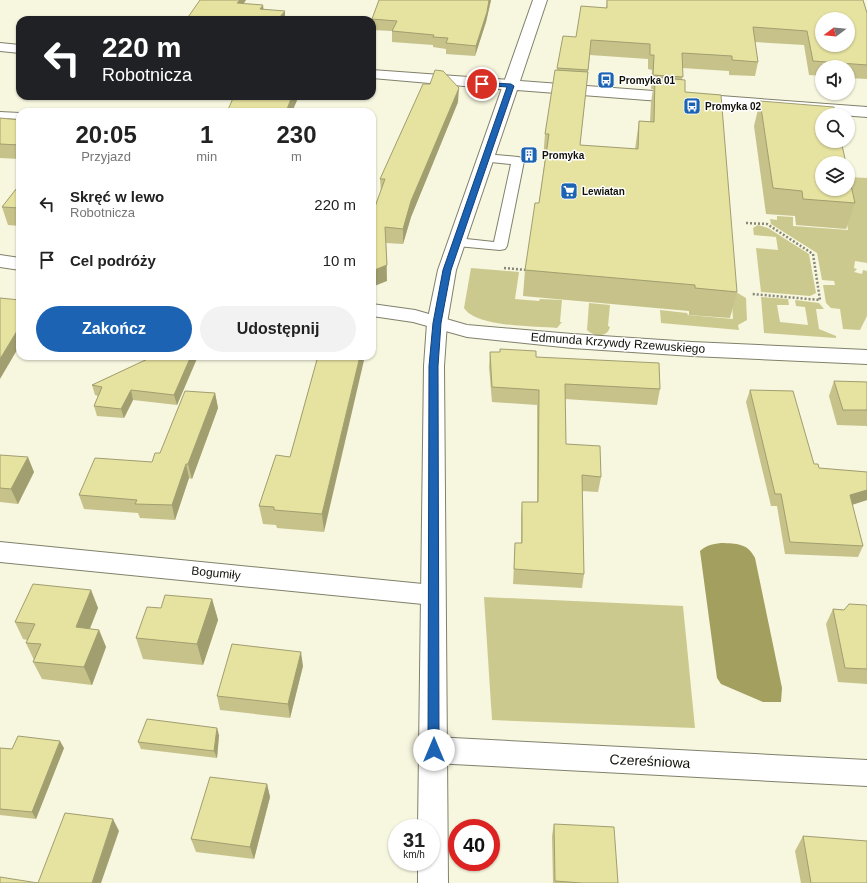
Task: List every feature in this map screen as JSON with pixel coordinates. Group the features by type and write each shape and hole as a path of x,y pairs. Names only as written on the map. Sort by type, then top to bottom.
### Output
{"street":[{"path":"434,883 434,366 437,323 447,270 540,0"},
{"path":"0,47 16,49"},
{"path":"376,74 511,86 867,112"},
{"path":"0,261 16,263"},
{"name":"Edmunda Krzywdy Rzewuskiego","path":"376,311 415,316 467,331 580,342 692,350 867,356"},
{"name":"Bogumiły","path":"0,552 433,595"},
{"name":"Czereśniowa","path":"434,750 867,773"}],"lane":[{"path":"0,115 16,116"},
{"path":"457,242 500,246 518,161 485,158"}],"path":[{"path":"746,223 767,224 813,254 820,300 752,294"}],"shaded area":[{"path":"855,177 867,178 867,263 855,261 854,268 857,269 854,272 862,274 863,270 867,271 867,316 860,330 843,329 840,309 831,308 826,303 823,285 835,285 834,281 822,280 817,253 771,224 770,219 777,220 777,216 793,217 793,226 848,230 842,196 855,196"},
{"path":"758,225 768,228 809,254 816,293 810,296 761,292 756,248 778,250 776,237 754,235 753,228"},
{"path":"471,268 519,272 515,299 539,301 540,299 562,300 560,322 562,322 557,328 520,326 492,322 480,319 470,314 464,308"},
{"path":"731,289 746,298 747,320 738,325 739,330 661,323 660,310 687,313 688,315 733,319"},
{"path":"761,297 788,299 789,305 777,305 780,322 808,325 805,307 796,306 795,300 819,303 824,309 816,309 819,329 836,336 836,338 764,333"},
{"path":"589,303 610,305 608,326 610,327 603,335 593,334 587,330"},
{"path":"724,543 746,547 755,558 782,688 781,702 763,702 721,684 717,678 700,551 711,545"},
{"path":"484,597 683,606 695,728 492,720"}],"building":[{"path":"200,0 240,0 237,3 263,5 260,9 285,11 281,16 189,16"},
{"path":"379,0 489,0 487,12 476,46 446,43 448,38 433,37 434,35 392,31 397,21 376,19 376,16 373,16"},
{"path":"607,0 863,0 867,13 867,65 855,64 855,60 813,61 807,31 753,27 758,62 732,60 732,56 682,53 683,77 653,75 654,55 650,55 650,44 591,40 588,70 557,68 563,36 576,37 581,6 607,8"},
{"path":"435,70 443,71 459,88 411,201 403,229 385,227 387,265 376,269 376,204 385,179 380,179 423,84 430,84"},
{"path":"555,70 588,72 580,145 638,149 639,121 654,122 655,77 685,80 685,92 721,95 737,292 695,288 695,285 525,270 535,203 539,203 549,134 545,134"},
{"path":"232,100 290,100 288,108 229,108"},
{"path":"760,101 834,107 815,108 815,148 843,148 844,156 815,156 815,196 853,196 855,203 803,199 802,191 773,188"},
{"path":"0,118 16,120 16,145 0,144"},
{"path":"16,189 16,208 2,207"},
{"path":"0,298 16,300 16,333 0,359"},
{"path":"500,349 536,351 536,357 659,363 660,389 565,384 566,444 600,446 601,477 582,475 584,574 514,569 515,543 522,543 522,502 538,502 539,390 492,387 490,352 500,352"},
{"path":"145,360 189,360 174,395 131,390 121,409 94,406 102,387 92,385"},
{"path":"317,360 359,360 322,514 274,510 274,507 259,506 276,455 290,457"},
{"path":"834,381 867,382 867,410 843,410"},
{"path":"750,390 793,391 814,464 818,464 819,468 867,472 867,490 850,495 863,546 790,542 781,494 775,494"},
{"path":"185,391 215,393 188,464 186,464 172,505 135,504 137,500 79,495 95,458 152,462 155,453 160,453"},
{"path":"0,455 28,457 11,489 0,488"},
{"path":"33,584 91,590 76,627 99,630 84,667 33,662 41,644 26,643 35,624 15,622"},
{"path":"165,595 212,599 197,644 136,638 147,607 161,608"},
{"path":"849,604 867,606 867,669 845,668 833,609 844,610"},
{"path":"232,644 301,652 288,704 217,696"},
{"path":"147,719 217,728 214,751 138,742"},
{"path":"18,736 60,741 32,812 0,809 0,748 12,749"},
{"path":"210,777 267,784 250,847 191,839"},
{"path":"65,813 113,819 92,883 38,883"},
{"path":"554,824 614,827 618,883 555,881"},
{"path":"803,836 867,841 867,883 811,883"},
{"path":"0,877 38,883 0,883"}],"place":[{"name":"Promyka 01","path":"606,80"},
{"name":"Promyka 02","path":"692,106"},
{"name":"Promyka","path":"529,155"},
{"name":"Lewiatan","path":"569,191"}],"route":[{"path":"434,750 434,366 437,323 447,270 511,86 482,84"}]}
